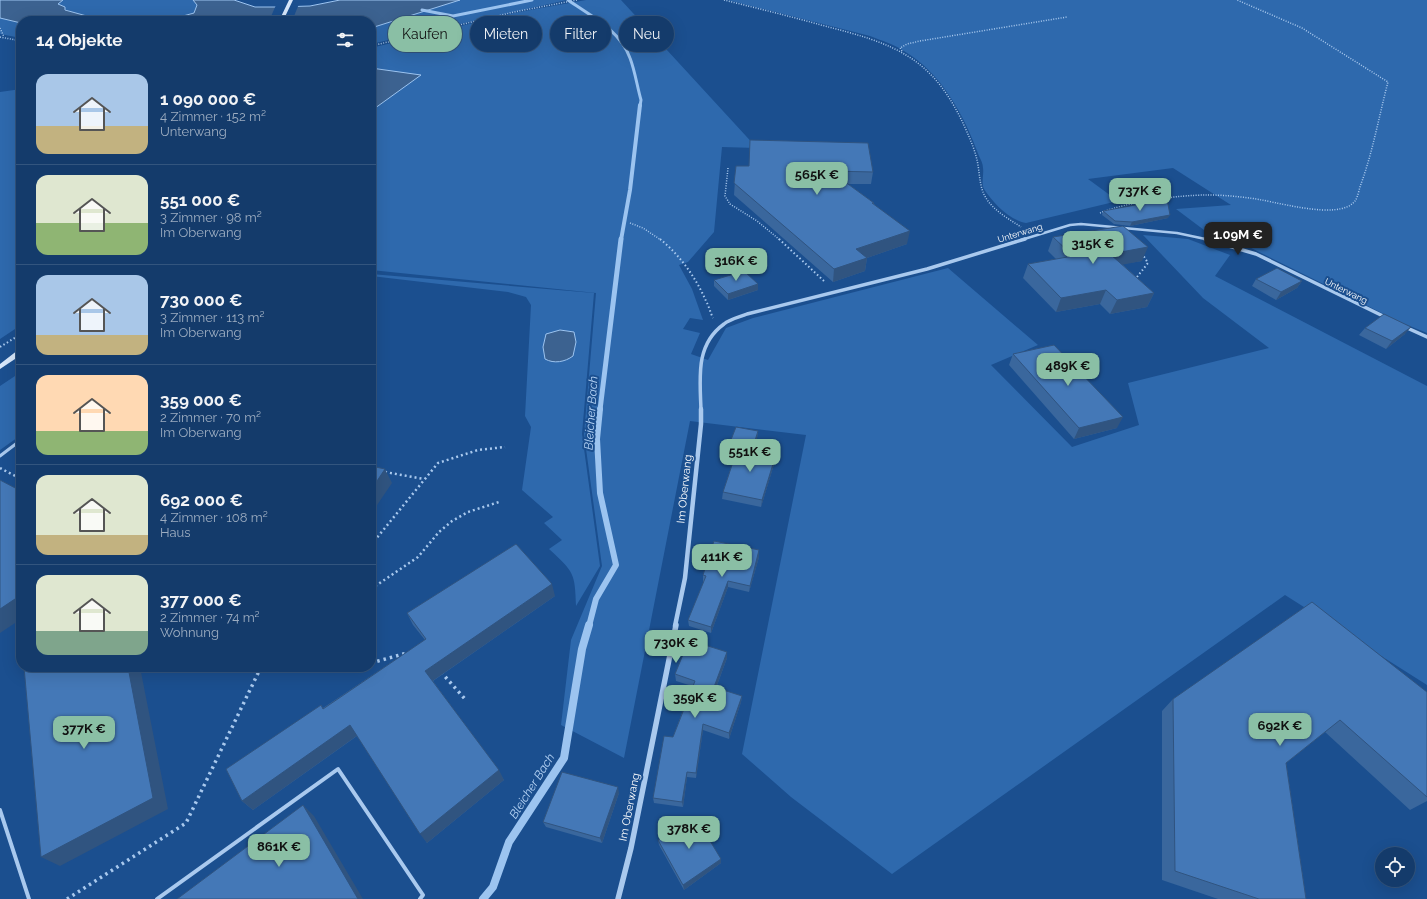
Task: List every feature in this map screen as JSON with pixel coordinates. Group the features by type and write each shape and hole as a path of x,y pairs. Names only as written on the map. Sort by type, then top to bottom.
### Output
{"street":[{"path":"283,16 291,0"},
{"name":"Unterwang","path":"725,323 747,314 926,269 1070,225 1081,224 1177,233 1220,242 1256,254 1388,319"},
{"name":"Im Oberwang","path":"618,899 631,848 685,578 701,424 700,361 713,334 725,323"},
{"path":"1401,325 1427,336"},
{"path":"0,367 16,356"}],"lane":[{"path":"0,456 16,444"},
{"path":"157,899 338,769 423,895 420,899"},
{"path":"0,810 29,899"}],"path":[{"path":"376,45 514,12 576,0"},
{"path":"724,0 869,37 902,51 923,67 943,92 960,118 980,167 980,183 986,199 1005,216 1035,236"},
{"path":"1098,214 1112,208 1146,201 1206,195 1250,198 1298,207 1327,210 1347,208 1355,201 1364,176 1388,82 1381,76 1338,52 1302,28 1237,0"},
{"path":"902,51 900,48 904,45 920,41 1067,17"},
{"path":"0,28 4,37"},
{"path":"0,37 16,40"},
{"path":"728,168 725,196 730,204 757,221 795,252 834,292"},
{"path":"630,223 656,235 678,254 706,300 712,316 721,326"},
{"path":"1137,277 1148,263 1140,251"},
{"path":"376,539 438,463 478,450 505,446"},
{"path":"0,468 16,476"},
{"path":"378,471 424,479"},
{"path":"376,586 418,557 439,532 452,521 468,512 499,502"},
{"path":"376,662 408,653"},
{"path":"437,667 465,698"},
{"path":"68,899 186,823 259,672"}],"shaded area":[{"path":"0,0 63,0 58,4 65,7 65,10 87,16 16,16 16,22 0,18"},
{"path":"63,0 193,0 197,5 194,13 184,16 83,16 57,4"},
{"path":"193,0 234,0 255,7 279,7 310,6 340,0 460,0 409,16 388,16 388,23 376,26 376,16 185,16 194,13 197,5"},
{"path":"460,0 567,0 496,16 470,16 470,22 462,24 462,16 409,16"},
{"path":"586,0 621,0 636,16 619,16 619,52 669,52 757,148 722,147 714,232 688,262 679,265 692,289 703,320 690,318 683,329 700,333 691,354 708,360 726,328 753,318 948,268 1038,345 991,365 1072,447 1139,425 1128,383 1269,348 1203,298 1143,235 1188,239 1230,255 1215,276 1427,386 1427,685 1285,595 892,874 791,797 742,754 806,435 690,421 624,758 561,725 571,640 602,566 584,434 596,293 376,271 376,47 388,44 388,52 462,52 462,26 470,24 470,52 542,52 542,16 502,16"},
{"path":"728,0 1427,0 1427,333 1400,322 1243,244 1208,233 1176,209 1231,205 1173,168 1088,179 1118,201 1026,223 1020,221 1002,210 984,189 982,164 967,126 941,84 918,60 896,46 870,36"},
{"path":"0,18 16,22 16,37 0,34"},
{"path":"388,23 388,40 376,43 376,26"},
{"path":"376,69 421,75 376,107"},
{"path":"16,90 16,328 0,339 0,92"},
{"path":"376,274 594,293 582,434 600,566 576,606 575,586 572,574 564,563 549,549 562,540 544,523 553,517 522,490 531,427 525,416 531,305 526,297 508,292 376,277"},
{"path":"560,330 574,332 576,342 573,356 567,360 559,362 548,361 545,359 543,347 546,334"},
{"path":"16,375 16,439 0,450 0,386"}],"pier":[{"path":"299,4 294,16 271,16 276,5"}],"building":[{"path":"750,140 868,143 873,172 830,171 910,231 856,249 867,258 834,269 734,183 736,166 749,166"},
{"path":"1167,199 1170,215 1132,222 1115,221 1103,211"},
{"path":"1123,226 1148,247 1110,254 1154,293 1117,300 1106,290 1061,298 1028,264 1073,256 1053,237"},
{"path":"1277,268 1302,281 1281,292 1256,279"},
{"path":"744,271 758,284 728,294 714,280"},
{"path":"1384,314 1411,327 1392,341 1365,328"},
{"path":"1054,345 1123,417 1079,428 1013,354"},
{"path":"736,427 758,431 752,450 729,445"},
{"path":"738,447 776,454 762,500 723,492"},
{"path":"376,467 385,469 376,482"},
{"path":"0,480 16,488 16,598 0,609"},
{"path":"714,541 759,550 750,586 728,581 711,627 688,620 706,576 703,575"},
{"path":"516,544 552,584 425,671 499,770 420,834 350,725 242,801 226,769 321,705 323,709 426,639 407,613"},
{"path":"1312,602 1427,692 1427,797 1340,720 1286,763 1306,899 1259,899 1175,871 1173,699"},
{"path":"689,640 727,652 714,687 742,696 729,733 703,724 696,773 687,772 682,802 653,798 664,736 673,737 695,681 675,674"},
{"path":"24,672 129,672 153,798 41,857"},
{"path":"562,772 618,787 600,838 543,822"},
{"path":"303,805 358,899 177,899"},
{"path":"695,816 721,859 683,885 658,840"}],"waterway":[{"name":"Bleicher Bach","path":"422,10 453,16 532,0"},
{"name":"Bleicher Bach","path":"568,0 604,24 619,39 630,58 635,73 641,100 640,106"},
{"name":"Bleicher Bach","path":"621,240 630,190 640,105"},
{"name":"Bleicher Bach","path":"600,410 621,239"},
{"name":"Bleicher Bach","path":"589,626 596,599 616,565 600,493 597,439 600,409"},
{"name":"Bleicher Bach","path":"483,899 493,887 509,842 564,758 582,649 589,625"}]}
